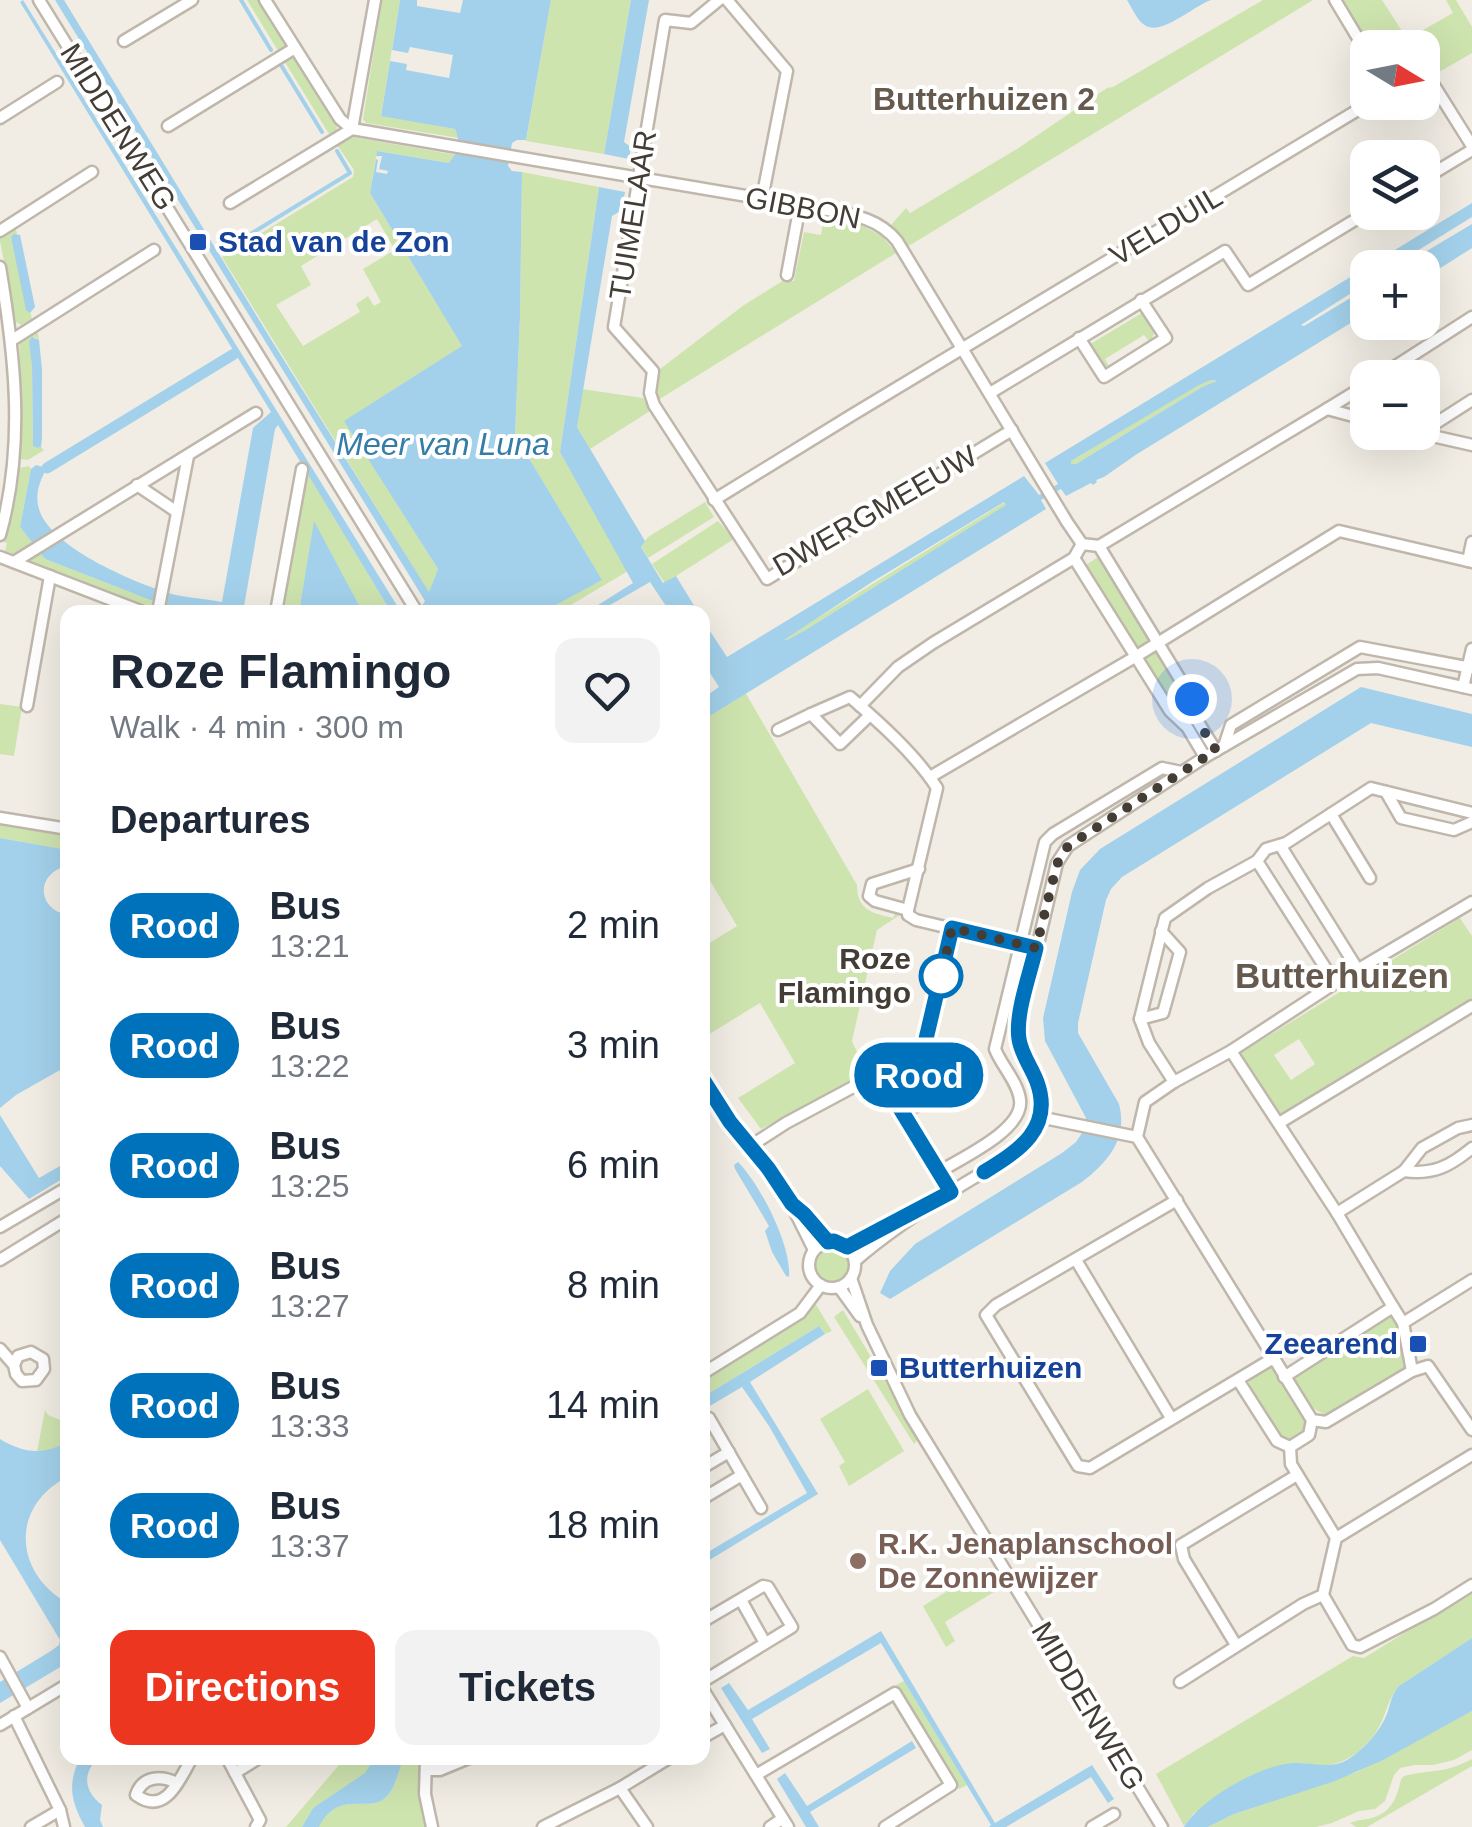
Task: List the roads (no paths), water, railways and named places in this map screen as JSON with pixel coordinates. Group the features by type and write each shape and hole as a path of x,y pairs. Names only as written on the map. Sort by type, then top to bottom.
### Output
{"street":[{"name":"MIDDENWEG","path":"40,0 412,605"},
{"path":"124,41 192,0"},
{"path":"265,0 340,119 352,129"},
{"path":"230,203 352,129 375,0"},
{"name":"TUIMELAAR","path":"714,500 651,398 654,371 614,327 665,20 691,23 719,0"},
{"path":"728,0 786,71 762,199"},
{"path":"1335,0 1353,30"},
{"path":"168,126 295,48"},
{"path":"0,118 57,82"},
{"path":"1440,97 1472,148 1440,168"},
{"name":"VELDUIL","path":"714,500 1350,115"},
{"name":"GIBBON","path":"352,129 800,205 861,217 888,231 1082,544"},
{"path":"0,231 92,172"},
{"path":"788,275 800,205"},
{"path":"990,392 1225,251 1248,285 1350,223"},
{"path":"12,340 154,250"},
{"path":"0,266 12,340 17,414 13,477 0,535"},
{"path":"1079,338 1104,377 1166,338 1141,300"},
{"path":"1405,360 1472,317"},
{"path":"860,706 898,667 1074,558 1082,544 1099,546 1350,395"},
{"path":"1440,421 1472,400"},
{"path":"1327,409 1350,415"},
{"path":"14,562 256,412"},
{"name":"DWERGMEEUW","path":"714,500 766,580 1012,430"},
{"path":"1440,437 1472,445"},
{"path":"160,605 188,456"},
{"path":"277,605 302,470"},
{"path":"137,485 177,512"},
{"path":"930,777 1339,531 1470,561 1472,542"},
{"path":"1099,546 1192,699 1198,722 1220,748"},
{"path":"0,556 125,605"},
{"path":"1074,558 1204,758"},
{"path":"27,706 50,576"},
{"path":"1220,748 1230,725 1360,646 1470,668"},
{"path":"855,1260 935,1202 1020,1148 1033,1132 1039,1117 1038,1084 1020,1046 1018,1031 1057,864 1068,846 1181,772 1349,672 1378,668 1468,688 1472,649"},
{"path":"778,730 850,697 937,788 908,910 912,918 1036,948"},
{"path":"811,714 840,744 870,715"},
{"path":"939,1172 1006,1130 1018,1113 1019,1094 994,1049 1048,838 1162,768 1181,772"},
{"path":"1174,1082 1149,1044 1140,1020 1166,918 1208,888 1257,861 1266,850 1372,788 1472,813"},
{"path":"1386,792 1401,818 1454,830 1472,822"},
{"path":"1330,814 1370,878"},
{"path":"0,818 60,828"},
{"path":"1280,845 1358,970"},
{"path":"1257,861 1335,983"},
{"path":"908,910 874,901 869,890 872,884 919,869"},
{"path":"1137,1137 1145,1102 1174,1082 1231,1051 1468,904 1472,920"},
{"path":"903,1113 940,1093 922,1056 952,928"},
{"path":"1140,1020 1164,1014 1180,952 1161,931"},
{"path":"1279,1123 1472,1006"},
{"path":"1231,1051 1337,1213 1403,1323 1412,1370"},
{"path":"890,1092 926,1071"},
{"path":"748,1147 868,1078 890,1092 951,1192"},
{"path":"710,1091 792,1204 814,1250"},
{"path":"1039,1117 1137,1137 1312,1420 1309,1435 1290,1447"},
{"path":"1337,1213 1404,1172 1422,1148 1458,1128 1472,1125"},
{"path":"1404,1172 1422,1174 1437,1170 1472,1148"},
{"path":"0,1227 60,1192"},
{"path":"1177,1200 996,1305 986,1315 1078,1466 1090,1468 1272,1359"},
{"path":"847,1247 935,1202"},
{"path":"792,1204 828,1242"},
{"path":"2,1255 60,1222"},
{"path":"834,1241 847,1247 855,1260 851,1278 839,1287 821,1285 809,1265 814,1250 834,1241"},
{"path":"1076,1260 1172,1418"},
{"name":"MIDDENWEG","path":"851,1278 867,1325 910,1415 1162,1827"},
{"path":"1403,1323 1472,1280"},
{"path":"710,1369 800,1313 821,1285"},
{"name":"MIDDENWEG","path":"839,1287 867,1325"},
{"path":"1284,1376 1393,1307"},
{"path":"0,1349 14,1365"},
{"path":"1312,1420 1326,1422 1412,1370 1428,1366 1472,1430"},
{"path":"1238,1380 1276,1442 1290,1447"},
{"path":"710,1418 761,1508"},
{"path":"1290,1447 1291,1464 1336,1538 1324,1595 1352,1645 1360,1647 1472,1585"},
{"path":"710,1463 729,1452"},
{"path":"1336,1538 1472,1455"},
{"path":"710,1494 742,1475"},
{"path":"1236,1644 1184,1559 1181,1545 1297,1475"},
{"path":"710,1617 763,1586 768,1587 792,1627 710,1680"},
{"path":"1180,1682 1236,1644 1324,1595"},
{"path":"741,1600 766,1643"},
{"path":"0,1658 28,1708"},
{"path":"0,1725 60,1689"},
{"path":"756,1775 895,1693 951,1785 885,1827"},
{"path":"710,1699 785,1823 770,1827"},
{"path":"14,1716 60,1810 64,1827"},
{"path":"710,1733 725,1725"},
{"path":"178,1783 188,1765"},
{"path":"231,1765 260,1820 256,1827"},
{"path":"235,1773 248,1765"},
{"path":"426,1765 425,1794 432,1827"},
{"path":"428,1765 440,1770 452,1765"},
{"path":"542,1827 658,1765"},
{"path":"620,1788 647,1827"},
{"path":"31,1827 60,1810"},
{"path":"1092,1827 1114,1814"}],"water":[{"path":"23,0 397,605 387,605 278,425 244,605 163,605 45,559 20,527 31,469 36,465 47,468 38,489 38,506 48,526 62,539 99,564 141,583 176,595 222,602 253,428 271,412 20,2"},
{"name":"Meer van Luna","path":"55,0 64,0 429,592 438,569 344,421 462,346 370,193 376,159 376,172 388,171 379,169 382,156 376,156 377,151 449,163 458,147 455,129 381,116 390,61 407,64 406,70 449,78 453,55 410,47 408,53 392,50 400,0 417,0 417,6 460,13 463,0 551,0 526,140 512,143 508,166 512,171 522,172 515,435 602,580 556,605 422,605 425,601"},
{"path":"631,0 649,0 624,142 631,147 629,159 604,154"},
{"path":"1127,0 1211,0 1153,28 1140,21"},
{"path":"599,187 625,192 622,210 612,216 577,427 645,541 641,547 663,583 676,576 694,605 665,605 650,582 610,605 598,605 633,583 560,452"},
{"path":"1472,203 1472,217 1419,250 1395,250 1428,230 1440,230 1440,222"},
{"path":"1472,224 1472,248 1440,268 1440,250 1428,250"},
{"path":"20,235 35,307 30,313 26,310 11,237"},
{"path":"1350,277 1350,294 1301,325 1350,298 1350,323 1093,485 1066,496 1061,489 1041,500 1046,509 710,716 710,693 719,687 710,673 710,631 727,657 1024,476 1039,495 1058,484 1045,463","holes":["1217,381 1076,464 1071,464 1199,385","1004,502 1006,505 784,640 872,582"]},
{"path":"32,337 39,340 42,369 42,438 41,447 37,448 33,446 29,341"},
{"name":"Meer van Luna","path":"314,521 359,605 300,605"},
{"path":"1361,687 1472,714 1472,747 1371,723 1122,877 1106,900 1078,1023 1078,1033 1119,1104 1121,1128 1114,1149 1082,1182 890,1299 880,1293 890,1271 915,1244 1062,1153 1082,1133 1086,1118 1045,1041 1043,1018 1080,870 1100,849"},
{"path":"0,838 60,849 60,869 50,876 44,890 50,905 60,912 60,1070 0,1108"},
{"path":"0,1115 39,1178 60,1166 60,1180 29,1199 0,1166"},
{"path":"738,1162 773,1216 789,1264 789,1277 772,1252 765,1231 769,1226 735,1169"},
{"path":"819,1326 825,1334 750,1382 818,1494 710,1560 710,1551 807,1493 742,1387 710,1406 710,1393"},
{"path":"0,1439 34,1451 60,1445 60,1482 36,1505 28,1522 26,1540 37,1574 60,1598 60,1640 0,1540"},
{"path":"881,1631 995,1823 1092,1765 1114,1799 1108,1803 1091,1777 1006,1827 989,1827 881,1643 752,1719 770,1749 762,1753 721,1688 729,1683 748,1710"},
{"path":"1472,1638 1472,1711 1383,1760 1335,1781 1234,1814 1208,1827 1184,1827 1204,1805 1265,1769 1347,1760 1375,1734 1399,1686"},
{"path":"60,1640 60,1667 0,1703 0,1682 59,1645"},
{"path":"912,1741 916,1748 810,1812 819,1827 806,1827 777,1779 785,1773 807,1806"},
{"path":"93,1765 87,1782 102,1805 103,1827 85,1827 76,1809 72,1785 76,1767"},
{"path":"370,1765 401,1765 388,1795 381,1801 345,1805 327,1815 319,1827 302,1827 313,1808 365,1773"}],"waterway":[{"path":"241,0 271,50"},
{"path":"281,65 322,132"},
{"path":"221,252 350,173 337,151"},
{"path":"47,468 234,354"}],"place":[{"name":"Stad van de Zon","path":"198,242"},
{"name":"Roze Flamingo","path":"941,976"},
{"name":"Zeearend","path":"1418,1344"},
{"name":"Butterhuizen","path":"879,1368"},
{"name":"R.K. Jenaplanschool De Zonnewijzer","path":"858,1561"}],"district":[{"name":"Butterhuizen 2","path":"984,99"},
{"name":"Butterhuizen","path":"1342,976"}]}
